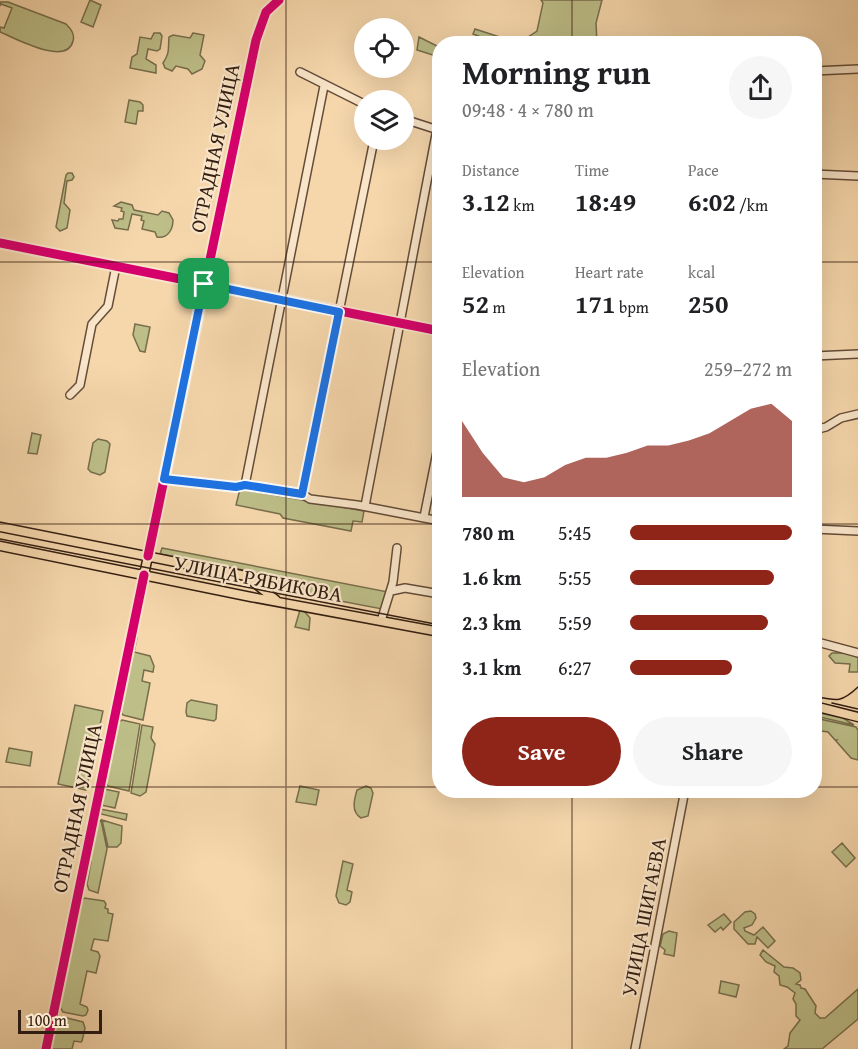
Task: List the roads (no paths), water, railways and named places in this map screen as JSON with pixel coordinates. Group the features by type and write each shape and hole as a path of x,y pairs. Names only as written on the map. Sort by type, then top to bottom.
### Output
{"main road":[{"name":"УЛИЦА РЯБИКОВА","path":"0,526 246,576 279,602"},
{"name":"УЛИЦА РЯБИКОВА","path":"0,546 432,631"},
{"name":"ОТРАДНАЯ УЛИЦА","path":"144,575 148,555"},
{"path":"822,708 857,718"}],"street":[{"name":"ОТРАДНАЯ УЛИЦА","path":"148,555 259,28 266,12 279,0"},
{"path":"822,71 858,69"},
{"path":"300,72 354,100"},
{"path":"245,485 324,86"},
{"path":"414,122 432,128"},
{"path":"302,494 372,150"},
{"path":"365,506 432,160"},
{"path":"822,174 858,176"},
{"path":"0,243 432,329"},
{"path":"70,395 80,386 92,324 108,306 116,266"},
{"path":"822,356 858,354"},
{"path":"822,428 841,418 858,414"},
{"path":"424,517 432,477"},
{"path":"164,479 236,487 245,485 302,494 314,500 365,506 432,519"},
{"path":"822,530 858,531"},
{"path":"381,621 391,591 397,548"},
{"name":"ОТРАДНАЯ УЛИЦА","path":"46,1049 144,575"},
{"path":"391,591 405,588 432,593"},
{"path":"822,645 858,653"},
{"name":"УЛИЦА ШИГАЕВА","path":"635,1049 684,798"}],"tram line":[{"path":"0,539 432,623"},
{"path":"822,698 843,698 858,687"},
{"path":"832,703 858,709"}]}
